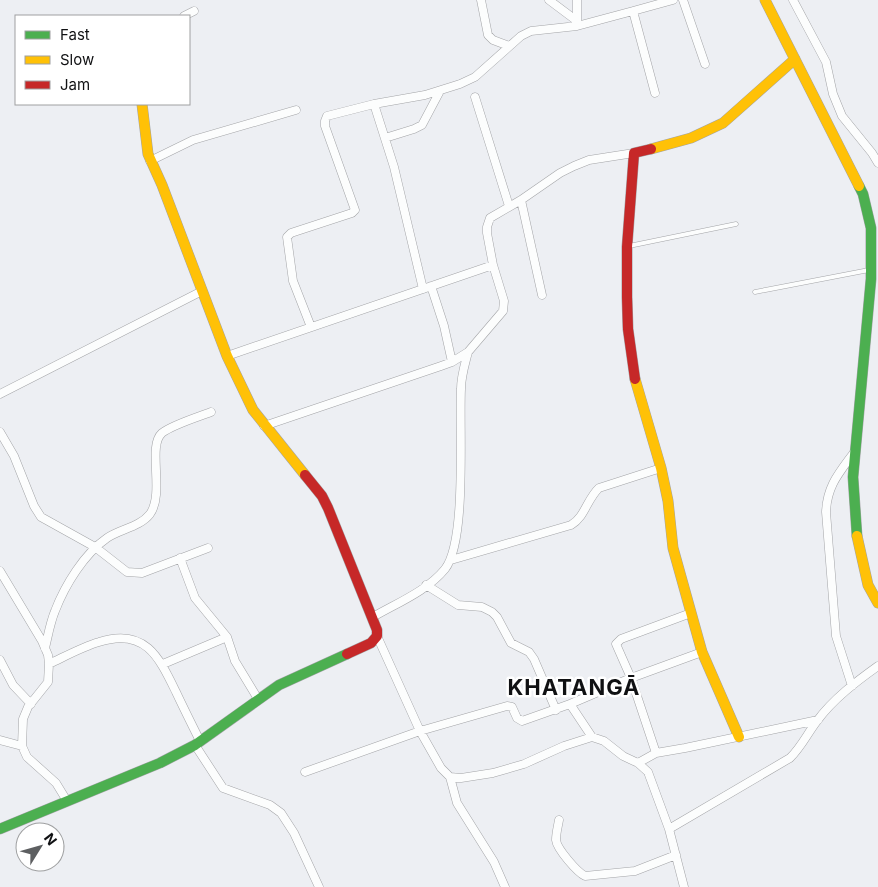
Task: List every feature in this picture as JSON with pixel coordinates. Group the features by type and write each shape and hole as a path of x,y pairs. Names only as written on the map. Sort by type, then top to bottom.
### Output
{"street":[{"path":"481,0 488,35 493,40 509,46"},
{"path":"549,0 577,24"},
{"path":"577,24 578,0"},
{"path":"311,327 293,281 287,237 293,232 354,212 355,208 325,121 330,115 440,91 460,84 475,76 520,36 531,32 577,24 674,0"},
{"path":"683,0 705,64"},
{"path":"765,0 863,194 871,228 871,269 853,476 857,539 868,585 878,603"},
{"path":"793,0 826,62 833,94 842,116 878,163"},
{"path":"633,11 655,93"},
{"path":"186,15 194,12"},
{"path":"264,426 452,362 468,352 503,311 504,301 493,265 487,227 488,221 495,214 521,200 560,173 588,160 634,153 696,137 711,131 723,123 795,59"},
{"path":"385,138 420,126 425,121 440,91"},
{"path":"475,97 509,206"},
{"path":"374,104 427,288 444,326 452,362"},
{"path":"142,105 146,147 150,161 162,185 227,356 253,410 322,496 373,617 377,636 420,731 441,768 450,777 457,803 494,862 505,887"},
{"path":"150,161 193,140 296,110"},
{"path":"634,153 627,247 628,329 633,374 661,468 668,501 673,548 702,652 739,737"},
{"path":"521,200 542,295"},
{"path":"227,356 493,265"},
{"path":"0,394 202,291"},
{"path":"373,617 426,586 441,574 451,560 457,532 461,388 468,352"},
{"path":"45,648 54,614 60,600 95,547 120,530 144,520 152,511 156,498 156,449 160,436 166,430 211,412"},
{"path":"0,432 14,456 34,506 41,517 95,547 122,568 132,573 142,573 208,548"},
{"path":"852,686 836,636 826,512 827,495 830,488 855,451"},
{"path":"451,560 571,525 579,518 591,496 599,488 661,468"},
{"path":"180,558 195,598 227,637 235,661 258,699"},
{"path":"0,571 45,648 49,664 48,682 22,719 22,746 27,757 56,784 67,801"},
{"path":"426,586 458,605 482,607 492,612 497,617 511,643 529,652 534,659 556,710"},
{"path":"656,753 617,646 619,641 691,613"},
{"path":"0,828 160,763 198,743 258,699 294,677 363,646 374,640 377,636"},
{"path":"162,664 227,637"},
{"path":"49,664 87,646 112,639 128,639 146,645 162,664 198,743 220,784 226,790 270,805 281,812 294,833 319,887"},
{"path":"305,772 420,731 507,706 512,707 517,718 522,722 556,710 630,678 702,652"},
{"path":"0,660 13,685 31,704"},
{"path":"669,829 790,758 800,748 818,720 852,686 878,666"},
{"path":"570,704 592,737"},
{"path":"638,763 656,753 818,720"},
{"path":"450,777 461,778 493,773 524,764 564,746 592,737 600,738 623,756 638,763 648,772 669,829 684,887"},
{"path":"0,740 22,746"},
{"path":"559,820 556,839 558,845 578,872 585,876 635,871 676,855"}],"lane":[{"path":"627,247 736,224"},
{"path":"755,292 871,269"}],"traffic: fast":[{"path":"857,536 853,477 871,279 871,228 863,194 859,186"},
{"path":"0,829 160,763 195,745 279,685 347,654"}],"traffic: slow":[{"path":"765,0 859,186"},
{"path":"651,149 691,138 723,123 795,59"},
{"path":"142,105 148,154 162,185 227,356 253,410 305,475"},
{"path":"635,379 661,468 668,501 673,548 702,652 739,737"},
{"path":"857,536 868,585 878,603"}],"traffic: jam":[{"path":"635,379 628,329 627,247 634,153 651,149"},
{"path":"305,475 322,496 328,508 377,630 377,636 371,643 347,654"}],"district":[{"name":"KHATANGĀ","path":"574,687"}]}
